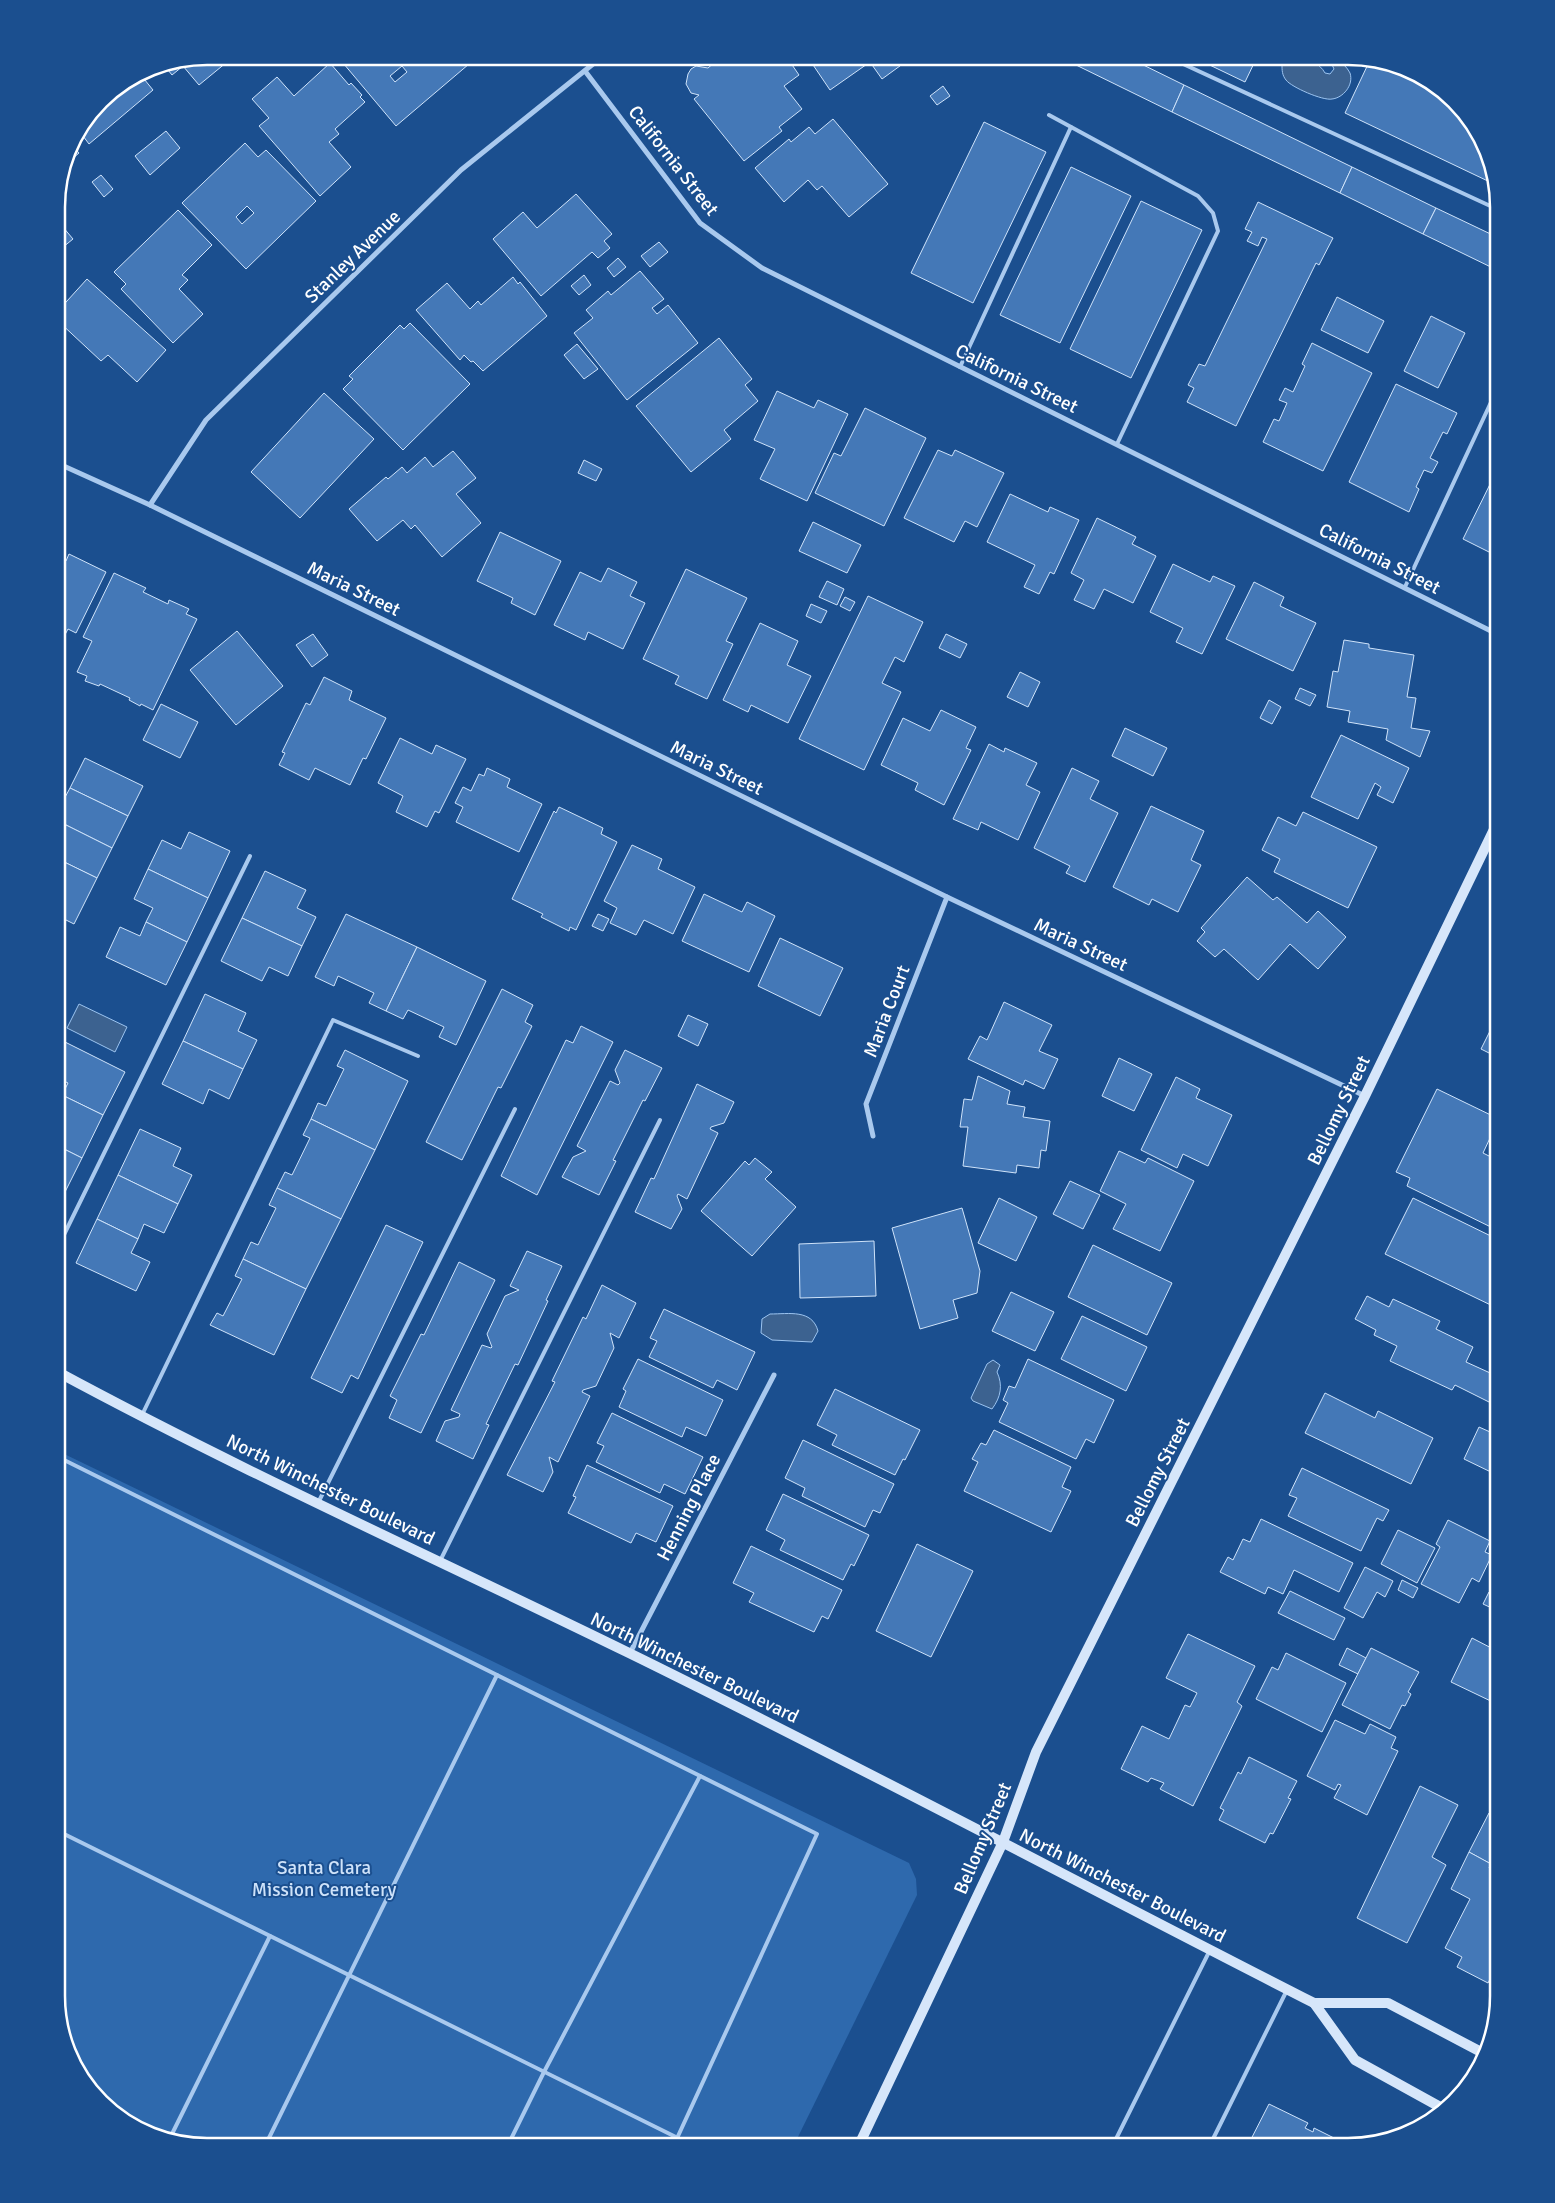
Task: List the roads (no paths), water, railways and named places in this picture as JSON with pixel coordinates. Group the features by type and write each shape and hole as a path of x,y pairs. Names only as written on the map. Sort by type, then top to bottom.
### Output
{"main road":[{"name":"Bellomy Street","path":"862,2138 1003,1842 1036,1752 1365,1096 1490,837"},
{"name":"North Winchester Boulevard","path":"65,1376 141,1417 630,1653 1314,2002 1388,2003 1479,2051"},
{"name":"North Winchester Boulevard","path":"1314,2002 1355,2060 1438,2106"}],"street":[{"name":"Stanley Avenue","path":"150,505 206,420 461,170 592,65"},
{"name":"California Street","path":"585,71 700,223 762,268 1490,630"},
{"name":"Maria Street","path":"65,467 150,505 947,897 1365,1096"},
{"name":"Maria Court","path":"873,1136 866,1104 947,897"},
{"name":"Henning Place","path":"630,1653 774,1375"}],"lane":[{"path":"1187,65 1490,206"},
{"path":"1049,115 1198,196 1213,213 1218,231 1117,444"},
{"path":"960,367 1071,127"},
{"path":"1404,587 1490,404"},
{"path":"65,1233 250,856"},
{"path":"141,1417 332,1020 418,1056"},
{"path":"318,1503 515,1109"},
{"path":"440,1561 660,1120"},
{"path":"65,1460 817,1834 678,2138 65,1834"},
{"path":"269,2138 497,1675"},
{"path":"511,2138 700,1776"},
{"path":"173,2133 270,1936"},
{"path":"1116,2138 1210,1950"},
{"path":"1214,2138 1288,1989"}],"park label":[{"name":"Santa Clara Mission Cemetery","path":"324,1878"}]}
